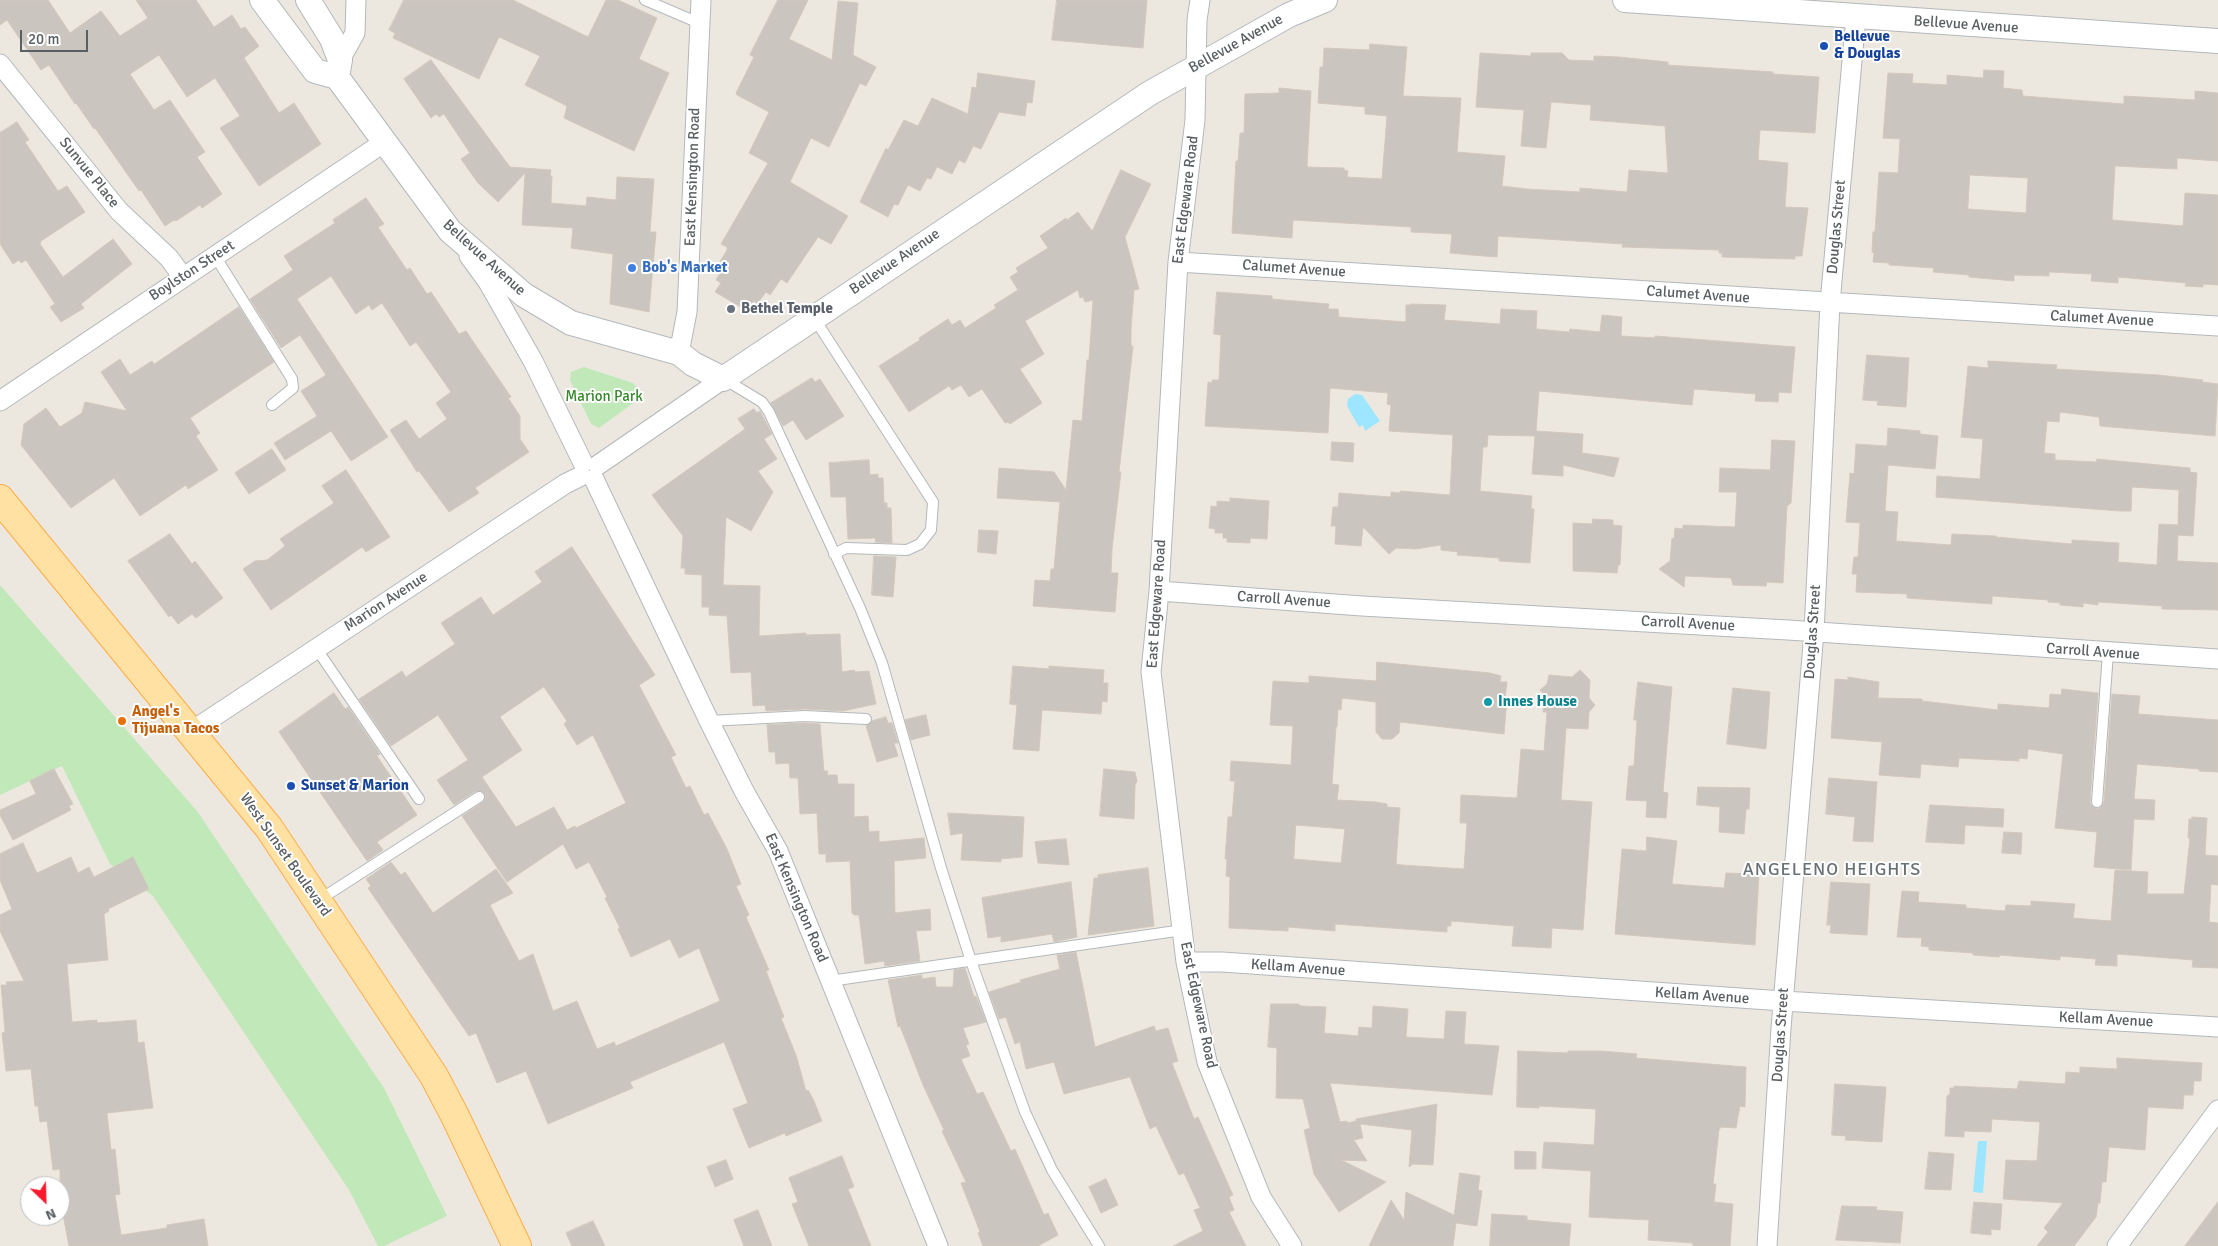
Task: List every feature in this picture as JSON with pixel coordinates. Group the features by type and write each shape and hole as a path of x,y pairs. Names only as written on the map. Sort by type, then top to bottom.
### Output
{"main road":[{"name":"West Sunset Boulevard","path":"2,504 192,731 269,828 434,1076 517,1246"}],"street":[{"path":"262,0 315,71 339,68 355,33 356,0"},
{"name":"Bellevue Avenue","path":"308,0 332,39 339,68 384,142 450,231 524,295 571,323 679,353 693,364 723,379 1073,143 1162,86 1289,15 1325,0"},
{"name":"East Kensington Road","path":"679,353 687,312 701,0"},
{"name":"East Edgeware Road","path":"1200,0 1197,20 1195,120 1178,262 1159,591 1151,672 1186,962 1207,1062 1261,1197 1292,1246"},
{"name":"Bellevue Avenue","path":"1625,0 2218,41"},
{"name":"Douglas Street","path":"1768,1246 1783,1001 1814,632 1830,303 1856,17"},
{"name":"Sunvue Place","path":"0,64 120,211 170,258 183,276"},
{"name":"Boylston Street","path":"0,401 384,142"},
{"name":"East Kensington Road","path":"450,231 488,282 533,361 589,471 709,721 744,791 778,851 938,1246"},
{"name":"Calumet Avenue","path":"1178,262 2218,326"},
{"name":"Marion Avenue","path":"192,731 565,484 589,471 723,379"},
{"name":"Carroll Avenue","path":"1159,591 1372,607 1814,632 2218,659"},
{"name":"Kellam Avenue","path":"1186,962 1242,964 1783,1001 2218,1027"},
{"path":"2117,1246 2218,1110"}],"lane":[{"path":"645,0 700,23"},
{"path":"215,256 292,379 293,388 272,405"},
{"path":"814,317 933,502 931,530 920,544 907,550 846,548 834,554"},
{"path":"723,379 762,402 769,412 860,608 882,663 941,868 971,960 1025,1112 1052,1170 1099,1246"},
{"path":"316,648 419,799"},
{"path":"2097,802 2108,653"},
{"path":"709,721 805,716 866,719"},
{"path":"318,901 479,797"},
{"path":"830,981 1183,930"}],"green space":[{"name":"Marion Park","path":"584,367 633,383 639,390 639,399 599,428 591,424 570,380 571,372"},
{"path":"0,585 197,811 384,1088 447,1216 384,1246 378,1246 349,1190 153,896 110,864 62,766 0,795"}],"water":[{"path":"1355,394 1362,395 1380,421 1365,431 1363,425 1359,427 1347,406 1348,399"},
{"path":"1978,1141 1987,1141 1983,1193 1973,1192"}],"building":[{"path":"0,0 48,0 70,33 101,11 120,36 148,18 136,0 196,0 214,27 232,15 241,29 245,27 259,46 244,58 279,113 294,103 321,144 259,186 220,128 240,116 215,78 187,97 159,55 130,74 154,110 170,100 205,152 197,157 222,194 202,208 200,205 165,226 141,190 139,191 95,128 75,104 49,65 41,70 7,20 0,25"},
{"path":"404,0 513,0 588,37 606,0 618,0 657,18 639,59 669,73 634,151 564,118 567,106 525,85 540,56 499,37 479,79 393,38 395,33 389,30"},
{"path":"778,0 808,0 789,39 832,60 838,1 858,3 853,55 876,67 866,86 860,83 829,147 811,138 790,182 848,216 831,244 818,237 787,283 781,279 770,295 766,292 757,304 754,301 746,310 715,292 721,283 716,280 723,268 718,265 727,250 727,247 721,244 768,163 749,153 769,112 736,93 754,57 750,55"},
{"path":"1057,0 1147,0 1143,48 1052,40"},
{"path":"1370,44 1407,47 1403,96 1461,98 1457,152 1505,156 1502,186 1527,189 1580,192 1580,188 1627,192 1629,170 1668,173 1665,126 1590,120 1591,105 1551,102 1546,148 1521,146 1524,110 1476,107 1480,53 1531,56 1531,53 1562,53 1569,60 1594,61 1594,56 1619,57 1668,62 1668,65 1819,77 1815,133 1760,130 1758,160 1788,163 1785,207 1808,208 1802,256 1795,256 1795,259 1722,257 1722,253 1719,253 1719,250 1622,247 1623,244 1498,236 1497,257 1450,253 1452,234 1411,232 1411,227 1293,220 1292,238 1232,233 1236,161 1238,161 1240,133 1244,133 1245,94 1279,93 1279,88 1311,91 1307,167 1344,168 1344,170 1348,171 1347,177 1382,179 1387,116 1365,114 1365,107 1318,103 1320,67 1323,67 1324,48 1369,50"},
{"path":"431,60 510,167 551,170 551,203 586,206 587,197 616,200 617,177 654,179 650,232 656,232 649,312 610,304 613,254 571,248 573,228 522,225 525,173 498,202 478,183 461,159 470,153 444,114 439,117 436,114 431,118 404,79"},
{"path":"1984,70 2004,71 2003,88 2022,90 2023,96 2124,104 2124,96 2195,100 2195,91 2218,93 2218,161 2177,158 2177,169 2115,166 2112,220 2183,226 2185,193 2218,195 2218,285 2203,284 2203,287 2185,286 2186,283 2118,277 2118,283 2091,281 2092,274 2049,272 2049,276 2014,275 2014,281 1933,272 1934,268 1873,262 1873,232 1875,232 1879,172 1898,173 1900,139 1883,138 1888,73 1913,74 1912,83 1947,85 1947,75 1983,78","holes":["1970,175 2028,178 2026,213 1968,209"]},
{"path":"978,73 1035,81 1032,103 1027,102 1025,116 999,112 981,149 973,146 965,163 959,160 952,174 937,167 931,179 927,178 920,191 908,185 898,205 894,204 888,217 860,202 886,148 888,150 904,120 918,126 932,98 968,114 972,87 976,88"},
{"path":"17,122 29,140 25,142 58,191 67,186 85,212 41,241 40,244 63,277 113,239 132,264 81,304 84,308 61,322 50,307 55,304 26,260 21,263 19,260 13,264 0,244 0,133"},
{"path":"1121,170 1151,184 1125,237 1139,289 1134,290 1131,329 1131,346 1133,346 1112,549 1111,573 1118,573 1115,612 1033,606 1035,580 1050,581 1051,569 1054,569 1060,502 997,498 999,468 1054,472 1066,490 1073,420 1082,421 1093,300 1085,302 1083,297 1080,298 1078,290 1025,321 1044,354 1020,369 1042,403 1010,424 1008,422 1005,423 982,389 969,397 961,385 952,390 949,386 909,412 879,366 920,340 919,338 948,319 952,325 960,320 965,328 996,308 994,305 1018,290 1010,277 1018,272 1016,268 1048,248 1040,236 1066,218 1067,220 1078,212 1092,231"},
{"path":"366,198 384,224 378,227 407,270 410,268 427,294 431,292 459,334 466,331 511,397 508,398 520,416 520,439 529,452 475,488 479,493 449,512 419,471 417,472 390,430 406,420 419,439 447,419 436,403 451,392 416,342 410,346 382,303 372,310 369,305 356,314 331,276 297,299 388,437 351,461 331,431 285,460 274,443 317,416 301,391 326,375 300,335 281,348 250,299 293,270 284,256 335,223 333,220"},
{"path":"1217,292 1272,296 1272,299 1329,304 1328,309 1338,309 1339,317 1406,322 1406,305 1411,304 1446,305 1444,320 1500,324 1501,309 1537,311 1536,329 1569,332 1570,329 1600,332 1602,315 1622,317 1621,336 1655,338 1655,336 1795,347 1791,393 1779,392 1778,402 1755,401 1756,394 1694,389 1692,405 1539,391 1536,431 1583,434 1582,453 1619,458 1614,477 1563,465 1563,476 1532,474 1535,436 1488,435 1487,447 1483,447 1480,491 1532,496 1531,509 1534,509 1530,563 1499,561 1499,558 1457,555 1458,552 1441,550 1441,545 1416,549 1396,548 1389,554 1363,527 1361,546 1335,544 1336,526 1331,526 1333,507 1338,507 1339,493 1391,497 1391,492 1400,493 1400,491 1450,495 1453,435 1389,431 1391,405 1387,404 1388,393 1330,388 1328,433 1205,426 1208,382 1212,383 1212,380 1219,380 1221,335 1214,334"},
{"path":"239,307 274,362 190,418 200,433 196,436 218,470 188,489 186,485 140,516 114,478 71,508 21,445 24,424 46,408 60,427 82,413 85,402 127,411 101,372 120,359 130,375 152,361 154,364"},
{"path":"1867,355 1909,358 1906,407 1877,405 1878,401 1863,400"},
{"path":"1988,361 2057,365 2056,369 2158,375 2203,380 2202,382 2218,384 2215,436 2100,426 2099,417 2060,412 2059,422 2047,421 2044,453 2055,454 2055,460 2096,462 2097,459 2190,468 2190,472 2197,473 2193,536 2178,535 2177,561 2218,563 2218,610 2162,609 2162,606 2098,602 2098,605 2083,603 2083,607 2060,605 2060,603 2048,602 2048,600 1992,596 1992,604 1907,598 1907,594 1856,592 1857,574 1852,574 1854,557 1858,557 1860,523 1846,522 1850,473 1854,474 1856,444 1887,446 1888,428 1920,431 1920,434 1938,436 1935,469 1888,465 1885,511 1898,512 1896,541 1951,545 1952,534 1996,536 2072,544 2072,540 2119,543 2118,562 2157,565 2159,524 2178,525 2179,490 2132,487 2131,511 1936,497 1937,476 1980,479 1983,439 1961,437 1968,366 1988,368"},
{"path":"812,378 815,382 820,379 844,416 806,440 793,420 783,426 771,403"},
{"path":"754,409 757,413 760,411 772,434 764,439 777,459 758,471 773,492 751,531 726,517 723,585 760,586 759,636 806,633 806,635 840,634 842,672 854,670 855,672 869,671 876,704 843,711 805,709 766,711 765,705 753,706 751,672 731,673 727,616 709,615 709,607 702,607 702,575 685,574 685,568 681,568 683,536 652,495 745,429 738,419"},
{"path":"1772,440 1795,441 1791,503 1787,506 1783,583 1767,582 1766,586 1733,585 1731,578 1685,576 1684,587 1659,569 1670,561 1675,528 1683,529 1683,525 1735,527 1737,492 1719,492 1720,468 1770,470"},
{"path":"1332,442 1354,443 1353,462 1331,460"},
{"path":"272,449 286,470 249,494 235,473"},
{"path":"869,460 870,475 878,474 878,478 883,478 884,503 887,503 887,508 891,508 892,543 875,542 876,538 848,539 846,497 831,497 829,463"},
{"path":"346,470 390,537 366,552 362,547 271,610 243,569 255,561 267,560 285,546 280,539 334,503 322,486"},
{"path":"1230,498 1269,501 1267,539 1250,538 1250,543 1227,542 1227,538 1223,538 1223,533 1215,533 1215,529 1209,528 1211,506 1217,507 1217,501 1230,502"},
{"path":"1593,519 1613,520 1613,525 1622,526 1620,565 1618,565 1617,573 1573,571 1573,523 1592,524"},
{"path":"979,530 998,531 996,554 978,552"},
{"path":"170,534 192,564 195,561 223,598 196,618 192,614 178,624 171,615 169,617 128,561"},
{"path":"572,547 655,675 639,685 676,755 671,757 686,788 690,786 704,815 708,813 727,849 741,884 736,886 749,915 746,917 769,970 766,971 784,1017 781,1018 796,1055 806,1091 808,1090 813,1099 822,1121 786,1136 785,1133 749,1148 733,1109 748,1103 724,1042 630,1082 633,1088 548,1124 526,1071 497,1083 476,1033 469,1036 368,888 371,886 366,879 391,862 401,875 405,872 433,913 496,869 513,893 490,905 519,961 533,954 553,1011 577,1001 597,1049 614,1042 616,1046 720,1001 699,948 679,958 670,939 631,957 618,929 620,928 605,898 607,897 589,862 576,869 563,844 507,882 462,816 483,802 486,797 484,793 476,791 454,805 437,780 468,760 438,715 391,746 359,699 402,671 406,677 455,644 441,623 481,597 493,615 542,582 535,572","holes":["544,687 567,721 564,724 577,745 593,735 626,803 576,828 575,826 567,830 554,807 516,827 482,777 522,750 500,717"]},
{"path":"874,556 896,557 893,597 872,595"},
{"path":"1377,662 1490,673 1501,676 1500,682 1507,682 1504,734 1400,722 1399,733 1392,739 1382,739 1376,732 1376,702 1342,698 1341,710 1338,709 1332,784 1339,785 1337,800 1376,802 1387,804 1387,807 1400,808 1396,864 1464,869 1467,823 1460,823 1461,795 1517,798 1521,749 1544,751 1547,712 1543,712 1544,695 1540,690 1547,684 1549,675 1572,677 1580,670 1590,680 1589,698 1595,705 1589,712 1588,729 1566,728 1561,800 1592,802 1583,930 1552,928 1551,948 1512,946 1514,926 1451,921 1451,926 1447,926 1447,932 1335,924 1335,931 1288,927 1288,931 1229,928 1230,877 1226,876 1227,859 1225,859 1228,817 1232,817 1235,781 1230,781 1231,761 1291,765 1293,726 1270,725 1273,681 1309,683 1309,676 1376,681","holes":["1296,825 1345,829 1341,863 1294,859"]},
{"path":"1013,666 1049,669 1049,666 1104,670 1103,683 1108,683 1107,702 1102,701 1101,714 1042,710 1039,751 1013,749 1017,705 1010,704"},
{"path":"1848,677 1879,682 1878,698 1922,699 1922,701 1998,710 1998,704 2049,708 2050,694 2061,695 2062,689 2098,693 2090,802 2096,809 2100,808 2104,802 2112,694 2140,696 2138,714 2218,720 2218,772 2137,764 2134,799 2155,800 2154,820 2134,819 2131,870 2094,867 2097,832 2055,828 2063,754 2028,749 2027,759 2019,758 2019,761 1959,758 1958,767 1921,764 1920,778 1879,775 1882,742 1831,738 1835,679 1848,680"},
{"path":"1638,682 1672,687 1663,792 1668,793 1666,818 1646,817 1647,801 1626,800 1629,766 1634,766 1637,720 1634,720"},
{"path":"1733,688 1770,692 1766,749 1727,744"},
{"path":"334,693 345,709 348,707 380,754 377,756 417,815 377,842 383,850 367,861 279,732"},
{"path":"926,715 930,735 911,740 905,720"},
{"path":"886,717 888,723 892,723 898,743 894,743 898,756 877,762 866,726 872,721"},
{"path":"820,724 824,771 828,771 827,775 837,775 838,784 854,784 854,817 868,816 869,832 879,831 879,842 924,838 926,858 894,861 895,913 930,909 931,930 916,931 920,961 885,966 884,961 865,964 859,915 852,913 850,861 826,862 826,854 819,854 817,813 800,814 798,778 790,778 789,763 776,764 775,752 769,752 767,725"},
{"path":"54,769 73,804 69,806 71,810 13,840 0,815 0,810 36,794 30,781"},
{"path":"1104,769 1135,772 1137,781 1135,785 1134,819 1100,816"},
{"path":"1829,778 1877,782 1873,842 1853,841 1855,817 1826,814"},
{"path":"1698,787 1750,788 1749,809 1746,809 1744,834 1719,832 1720,807 1697,805"},
{"path":"1930,805 2004,809 2003,827 1965,825 1964,844 1926,842"},
{"path":"948,813 1024,817 1022,857 1001,859 1001,862 961,860 963,833 951,835"},
{"path":"2192,817 2207,818 2205,855 2218,856 2218,885 2211,884 2209,922 2218,923 2218,968 2192,967 2193,960 2117,954 2117,966 2095,965 2096,959 2060,956 2060,960 2000,955 1999,957 1973,955 1973,953 1929,950 1929,947 1921,946 1922,938 1897,937 1902,891 1919,892 1918,902 1966,905 1966,908 2005,911 2006,905 2031,906 2031,901 2075,904 2073,918 2111,921 2115,870 2148,872 2147,894 2184,894 2190,838 2188,838 2189,819 2192,819"},
{"path":"2004,832 2022,833 2021,854 2002,853"},
{"path":"1647,837 1677,841 1672,884 1724,888 1726,873 1759,874 1755,945 1615,934 1622,849 1646,851"},
{"path":"1066,839 1069,865 1038,863 1035,842"},
{"path":"23,843 37,873 71,857 78,873 89,867 94,877 133,857 149,889 108,909 109,911 104,914 108,960 67,964 72,1022 97,1020 97,1023 136,1020 138,1043 144,1042 153,1108 107,1113 111,1150 115,1149 120,1194 115,1195 121,1235 167,1228 167,1225 204,1219 208,1246 69,1246 65,1226 70,1226 70,1176 60,1176 60,1169 53,1170 47,1121 40,1122 38,1106 35,1106 31,1069 6,1071 2,1033 5,1032 1,985 7,985 6,982 24,981 0,931 0,915 12,909 0,880 0,854"},
{"path":"1148,868 1154,926 1088,935 1094,878 1098,878 1098,875"},
{"path":"1071,882 1077,937 1054,942 1052,934 1001,942 1001,936 988,938 982,898"},
{"path":"1831,882 1870,884 1867,935 1830,933 1831,925 1827,925"},
{"path":"1076,952 1095,1047 1154,1026 1156,1031 1168,1028 1178,1061 1172,1063 1194,1119 1198,1117 1233,1195 1229,1197 1234,1210 1229,1212 1246,1246 1173,1246 1203,1231 1194,1210 1200,1208 1184,1173 1179,1175 1156,1126 1150,1129 1130,1077 1064,1094 1054,1062 1026,1069 1020,1042 1015,1044 1006,1017 999,1019 989,992 1021,982 1020,980 1060,969 1057,955"},
{"path":"965,968 974,997 976,996 986,1022 963,1028 969,1044 966,1045 970,1056 961,1059 977,1094 983,1092 1011,1151 1015,1149 1044,1215 1048,1213 1058,1235 1038,1246 983,1246 978,1233 980,1232 961,1183 966,1182 942,1131 944,1130 923,1085 900,1026 898,1027 888,980 922,975 922,979 935,977 936,987 953,987 954,970"},
{"path":"1271,1004 1326,1007 1324,1033 1358,1036 1359,1027 1372,1028 1373,1006 1408,1009 1406,1037 1444,1039 1446,1011 1466,1012 1464,1044 1499,1046 1492,1095 1330,1083 1340,1122 1347,1121 1347,1123 1356,1121 1356,1119 1437,1104 1433,1165 1413,1164 1409,1167 1412,1130 1360,1124 1363,1138 1354,1140 1367,1161 1341,1160 1386,1182 1339,1212 1314,1174 1304,1130 1310,1128 1303,1099 1276,1098 1277,1048 1268,1047"},
{"path":"1518,1051 1568,1053 1568,1051 1601,1051 1637,1054 1636,1058 1746,1067 1745,1107 1740,1106 1736,1128 1721,1127 1719,1130 1713,1184 1716,1184 1714,1202 1733,1204 1730,1246 1693,1246 1693,1243 1648,1240 1649,1220 1589,1217 1591,1171 1542,1168 1544,1142 1594,1145 1596,1109 1539,1106 1539,1108 1517,1107"},
{"path":"2117,1058 2202,1063 2201,1081 2194,1081 2193,1095 2184,1095 2183,1109 2148,1107 2145,1150 2109,1147 2106,1182 2102,1182 2100,1203 2098,1203 2096,1217 2074,1246 2037,1246 2048,1232 2044,1228 2063,1203 2003,1199 2006,1160 2037,1160 2040,1122 1992,1119 1991,1132 1964,1131 1964,1137 1945,1136 1947,1096 1950,1094 1950,1088 1954,1088 1954,1086 2017,1089 2019,1081 2065,1084 2066,1072 2080,1073 2080,1067 2117,1069"},
{"path":"1835,1084 1886,1087 1882,1142 1845,1140 1846,1136 1832,1135"},
{"path":"1515,1151 1536,1152 1536,1169 1515,1169"},
{"path":"1929,1152 1954,1154 1951,1190 1925,1189"},
{"path":"842,1156 854,1187 848,1189 871,1246 809,1246 792,1204 798,1202 789,1178"},
{"path":"726,1160 733,1179 715,1187 707,1167"},
{"path":"1460,1173 1480,1176 1478,1190 1482,1191 1477,1226 1456,1223 1453,1246 1369,1246 1391,1200 1404,1220 1406,1192 1454,1215"},
{"path":"1106,1179 1118,1205 1101,1213 1089,1187"},
{"path":"1974,1202 2002,1204 2000,1230 1991,1229 1991,1235 1971,1233"},
{"path":"2218,1202 2218,1246 2185,1246"},
{"path":"1842,1206 1877,1207 1876,1210 1903,1212 1900,1243 1836,1240"},
{"path":"758,1210 772,1246 744,1246 734,1220"},
{"path":"1492,1214 1527,1216 1527,1220 1571,1224 1569,1246 1490,1246"},
{"path":"593,1221 605,1246 572,1246 566,1233"}],"place":[{"name":"Bellevue & Douglas","path":"1824,46"},
{"name":"Bob's Market","path":"632,268"},
{"name":"Bethel Temple","path":"731,309"},
{"name":"Innes House","path":"1488,702"},
{"name":"Angel's Tijuana Tacos","path":"122,721"},
{"name":"Sunset & Marion","path":"291,786"}],"district":[{"name":"ANGELENO HEIGHTS","path":"1832,870"}]}
